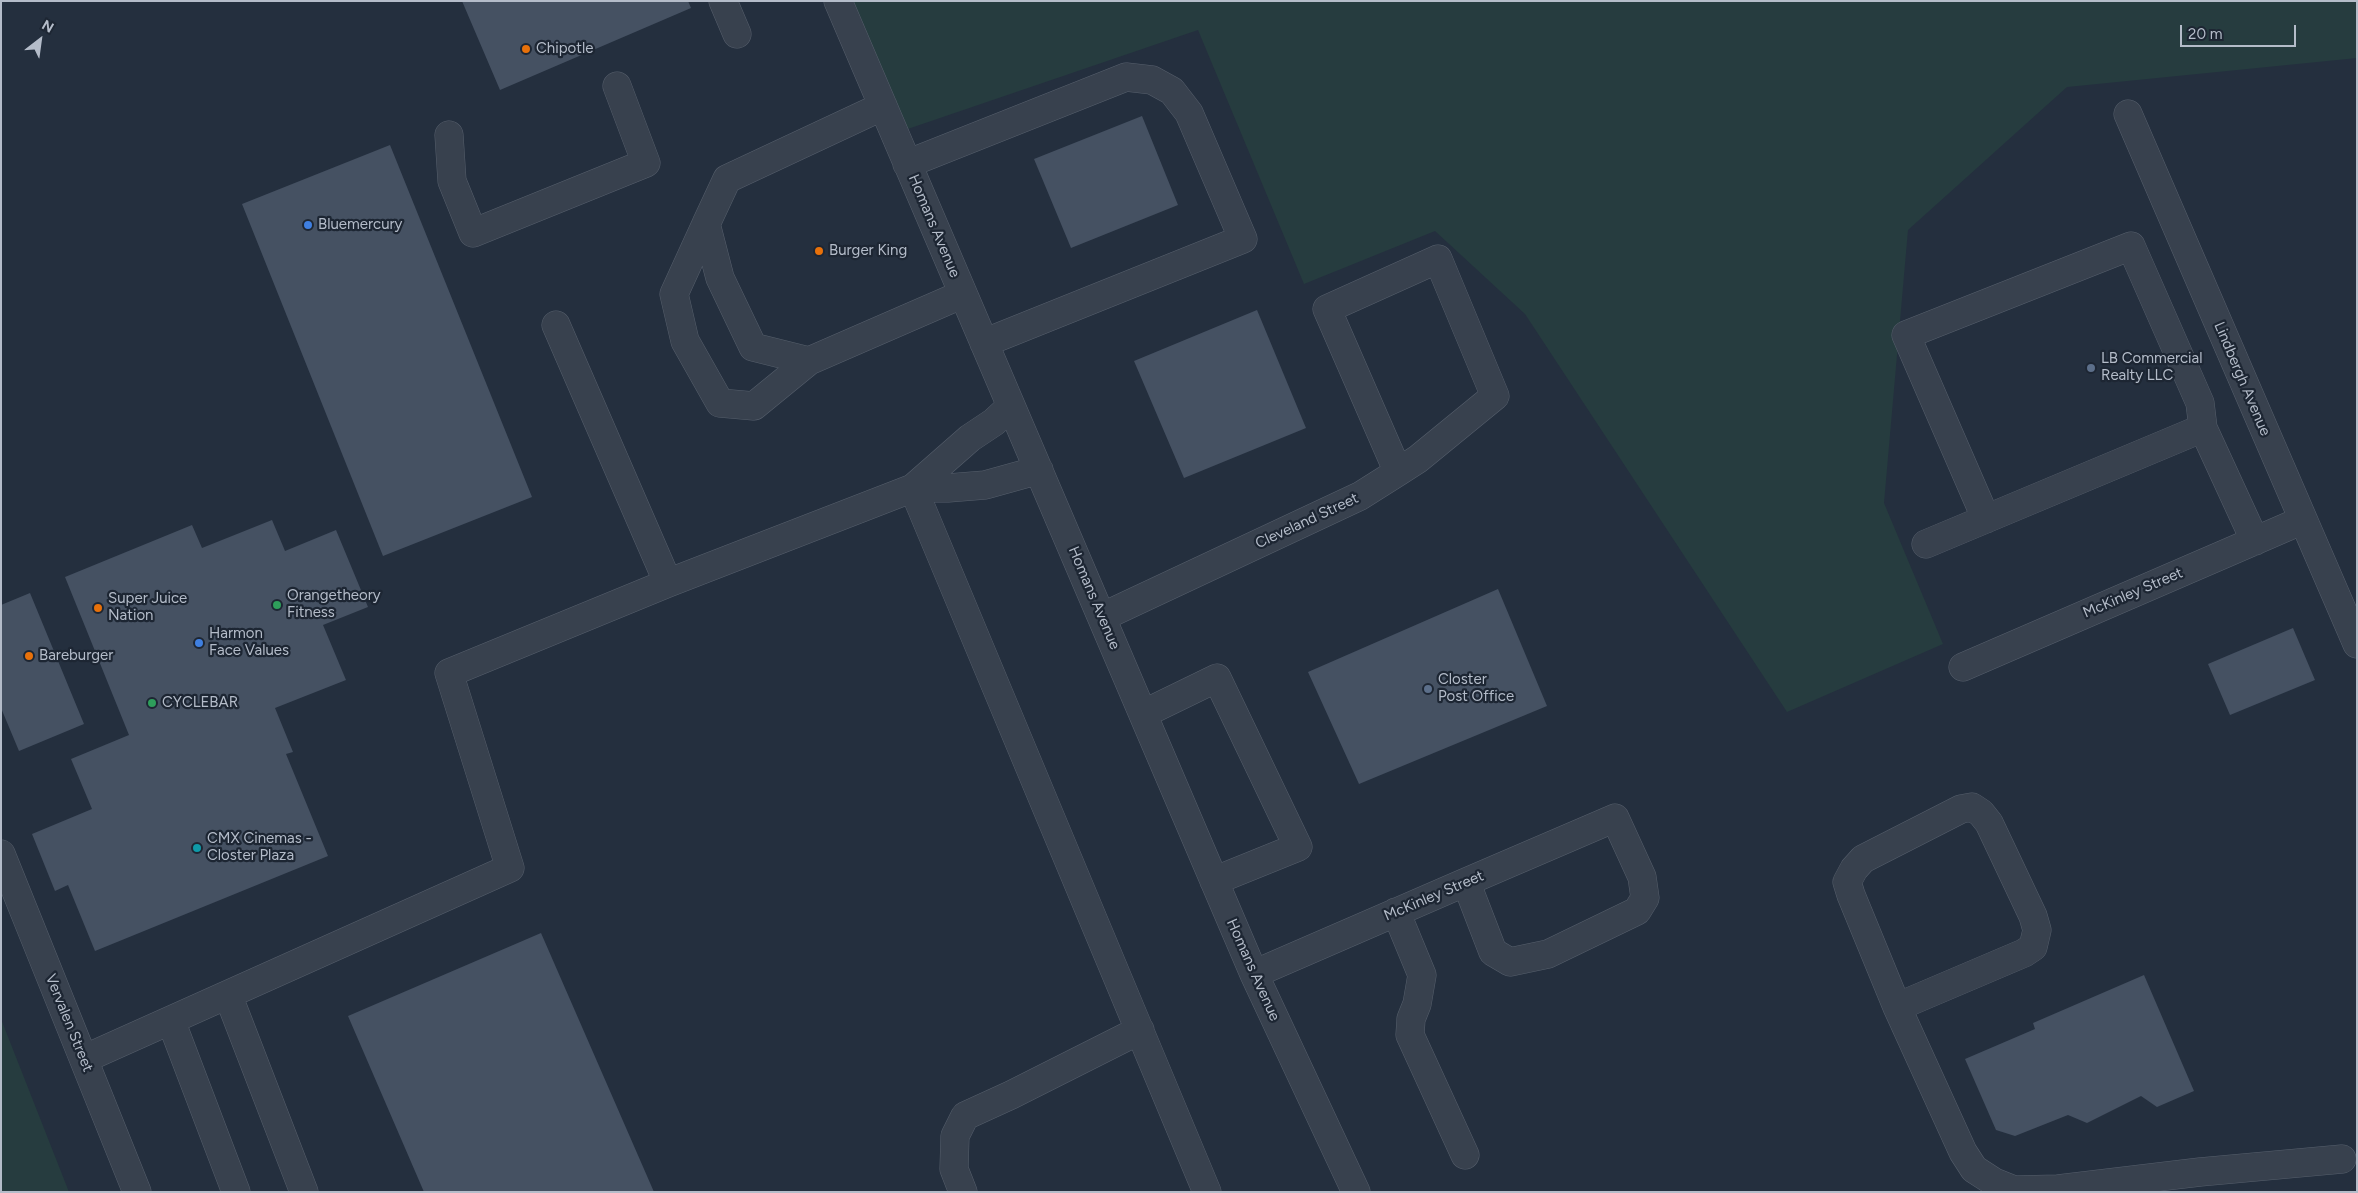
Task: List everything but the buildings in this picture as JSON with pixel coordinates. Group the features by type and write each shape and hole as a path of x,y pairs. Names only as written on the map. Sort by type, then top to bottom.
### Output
{"street":[{"path":"723,1 737,34"},
{"name":"Homans Avenue","path":"838,1 1254,974 1356,1192"},
{"path":"908,164 1126,77 1152,80 1172,91 1189,113 1243,239 984,343"},
{"path":"449,135 452,181 473,234 646,163 617,86"},
{"path":"883,106 727,179 674,294 685,341 720,403 754,406 810,361 963,294"},
{"name":"Lindbergh Avenue","path":"2128,114 2357,644"},
{"path":"706,224 720,278 753,347 810,361"},
{"path":"1986,519 1906,336 2131,246 2200,403 2203,428 2255,541"},
{"name":"Cleveland Street","path":"1102,617 1360,496 1398,472 1418,459 1495,396 1438,260 1327,309 1398,472"},
{"path":"556,324 668,583"},
{"path":"84,1059 510,868 450,673 668,583 913,488 970,438 994,422 1011,406"},
{"path":"1926,544 2203,428"},
{"path":"913,488 985,485 1039,470"},
{"path":"913,488 1208,1192"},
{"name":"McKinley Street","path":"1963,667 2303,520"},
{"path":"1143,714 1217,678 1298,847 1214,881"},
{"path":"1897,1007 2024,954 2033,947 2037,930 2033,916 1989,823 1981,813 1972,807 1961,809 1864,859 1854,869 1847,882 1897,1007 1963,1152 1974,1169 1994,1182 2014,1190 2058,1190 2200,1182 2342,1159"},
{"name":"McKinley Street","path":"1254,974 1396,912 1615,818 1642,877 1645,898 1637,911 1548,954 1510,962 1493,952 1466,882"},
{"name":"Vervalen Street","path":"1,854 137,1192"},
{"path":"1396,912 1422,975 1417,1004 1411,1019 1410,1035 1465,1155"},
{"path":"228,995 304,1192"},
{"path":"171,1020 236,1192"},
{"path":"963,1192 954,1169 955,1136 965,1116 1140,1030"}],"green space":[{"path":"839,1 2357,1 2357,58 2067,87 1908,230 1884,503 1943,644 1787,712 1525,314 1435,231 1304,284 1198,30 896,133"},
{"path":"1,1019 69,1192 1,1192"}],"place":[{"name":"Chipotle","path":"526,49"},
{"name":"Bluemercury","path":"308,225"},
{"name":"Burger King","path":"819,251"},
{"name":"LB Commercial Realty LLC","path":"2091,368"},
{"name":"Orangetheory Fitness","path":"277,605"},
{"name":"Super Juice Nation","path":"98,608"},
{"name":"Harmon Face Values","path":"199,643"},
{"name":"Bareburger","path":"29,656"},
{"name":"Closter Post Office","path":"1428,689"},
{"name":"CYCLEBAR","path":"152,703"},
{"name":"CMX Cinemas - Closter Plaza","path":"197,848"}]}
